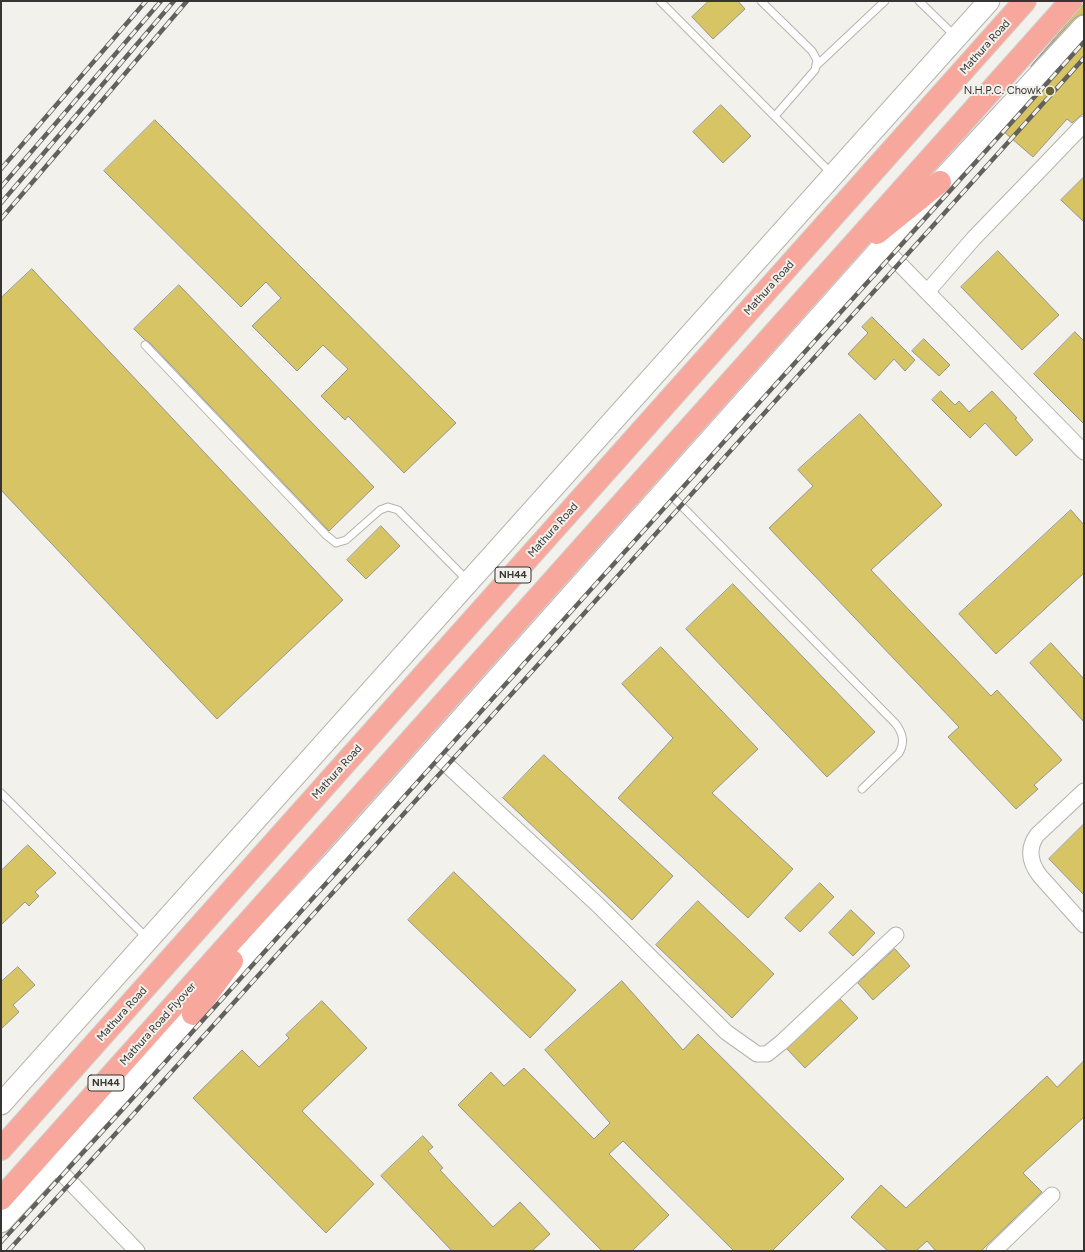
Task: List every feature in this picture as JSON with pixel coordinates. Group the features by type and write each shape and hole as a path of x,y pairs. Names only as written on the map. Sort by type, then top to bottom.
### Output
{"highway":[{"name":"Mathura Road","path":"1,1149 1025,1"},
{"name":"NH44","path":"282,885 1071,1"},
{"path":"825,276 940,182"},
{"path":"193,1014 262,922 282,885"},
{"name":"Mathura Road Flyover","path":"1,1199 282,885"}],"main road":[{"path":"1,1104 989,1"},
{"path":"1,1222 337,858 940,182 1084,26"}],"street":[{"path":"927,292 974,238 1084,124"},
{"path":"883,247 1084,452"},
{"path":"432,752 597,904 726,1032 757,1054 767,1054 782,1042 896,936"},
{"path":"1084,791 1037,835 1030,850 1034,869 1084,926"},
{"path":"53,1164 136,1251"},
{"path":"994,1251 1052,1195"}],"lane":[{"path":"660,1 833,175"},
{"path":"761,1 809,47 815,56 817,65"},
{"path":"775,116 815,70 817,65 885,1"},
{"path":"919,1 957,37"},
{"path":"144,346 326,535 336,543 346,540 380,510 388,507 398,510 469,581"},
{"path":"665,489 896,724 900,730 903,739 899,753 862,788"},
{"path":"1,794 148,939"}],"building":[{"path":"709,1 738,1 745,9 713,39 692,17"},
{"path":"1084,4 1084,14 1075,18 1031,66"},
{"path":"1084,44 1084,113 1072,123 1067,119 1033,157 1003,131"},
{"path":"721,105 751,136 723,163 693,132"},
{"path":"155,120 456,423 404,473 348,416 345,420 321,396 348,369 323,345 297,371 252,326 281,298 266,282 241,307 104,171"},
{"path":"1084,177 1084,222 1061,200"},
{"path":"998,251 1059,315 1022,350 961,287"},
{"path":"32,269 343,600 217,719 1,490 1,298"},
{"path":"179,285 374,487 329,531 149,342 134,329"},
{"path":"872,317 915,360 905,371 894,359 875,380 848,354 868,333 862,327"},
{"path":"1075,332 1084,341 1084,424 1034,374"},
{"path":"924,339 950,365 939,376 912,351"},
{"path":"941,391 955,405 959,401 969,412 992,391 1017,418 1015,419 1033,440 1016,456 985,423 970,438 932,400"},
{"path":"860,414 942,505 871,570 991,696 997,690 1062,760 1034,785 1038,789 1016,809 948,737 959,727 769,528 813,486 798,470"},
{"path":"1071,510 1084,525 1084,573 996,654 959,614"},
{"path":"381,526 400,546 366,579 347,560"},
{"path":"733,584 875,732 827,777 686,629"},
{"path":"1051,643 1084,679 1084,722 1030,663"},
{"path":"661,647 758,749 712,793 793,869 748,918 618,798 673,738 622,684"},
{"path":"544,755 673,876 632,920 503,798"},
{"path":"1084,824 1084,895 1049,859"},
{"path":"28,845 56,873 35,892 39,896 29,906 25,902 1,925 1,871"},
{"path":"454,872 576,990 530,1038 408,920"},
{"path":"820,883 834,897 800,932 785,918"},
{"path":"698,901 774,974 732,1018 656,945"},
{"path":"851,910 875,933 853,956 829,933"},
{"path":"895,949 910,966 873,1000 858,983"},
{"path":"18,967 35,985 13,1005 19,1012 1,1029 1,982"},
{"path":"622,981 683,1050 698,1034 844,1179 772,1251 734,1251 623,1141 609,1154 669,1215 632,1251 602,1251 458,1105 491,1072 504,1086 524,1068 594,1139 610,1123 545,1050"},
{"path":"840,999 858,1018 805,1068 787,1049"},
{"path":"322,1001 367,1048 302,1111 374,1184 326,1233 193,1098 242,1050 259,1067 289,1038 286,1035"},
{"path":"1084,1061 1084,1117 1023,1173 1042,1192 981,1251 936,1251 927,1241 916,1251 888,1251 851,1217 881,1185 906,1208 1047,1076 1057,1087"},
{"path":"423,1136 433,1147 428,1151 443,1168 440,1170 493,1227 520,1202 550,1234 532,1251 452,1251 381,1176"}],"railway":[{"path":"1,169 146,1"},
{"path":"1,187 161,1"},
{"path":"1,203 174,1"},
{"path":"1,219 187,1"},
{"path":"1,1242 122,1110 1084,42"},
{"path":"8,1251 130,1118 1084,58"}],"place":[{"name":"N.H.P.C. Chowk","path":"1050,91"}]}
